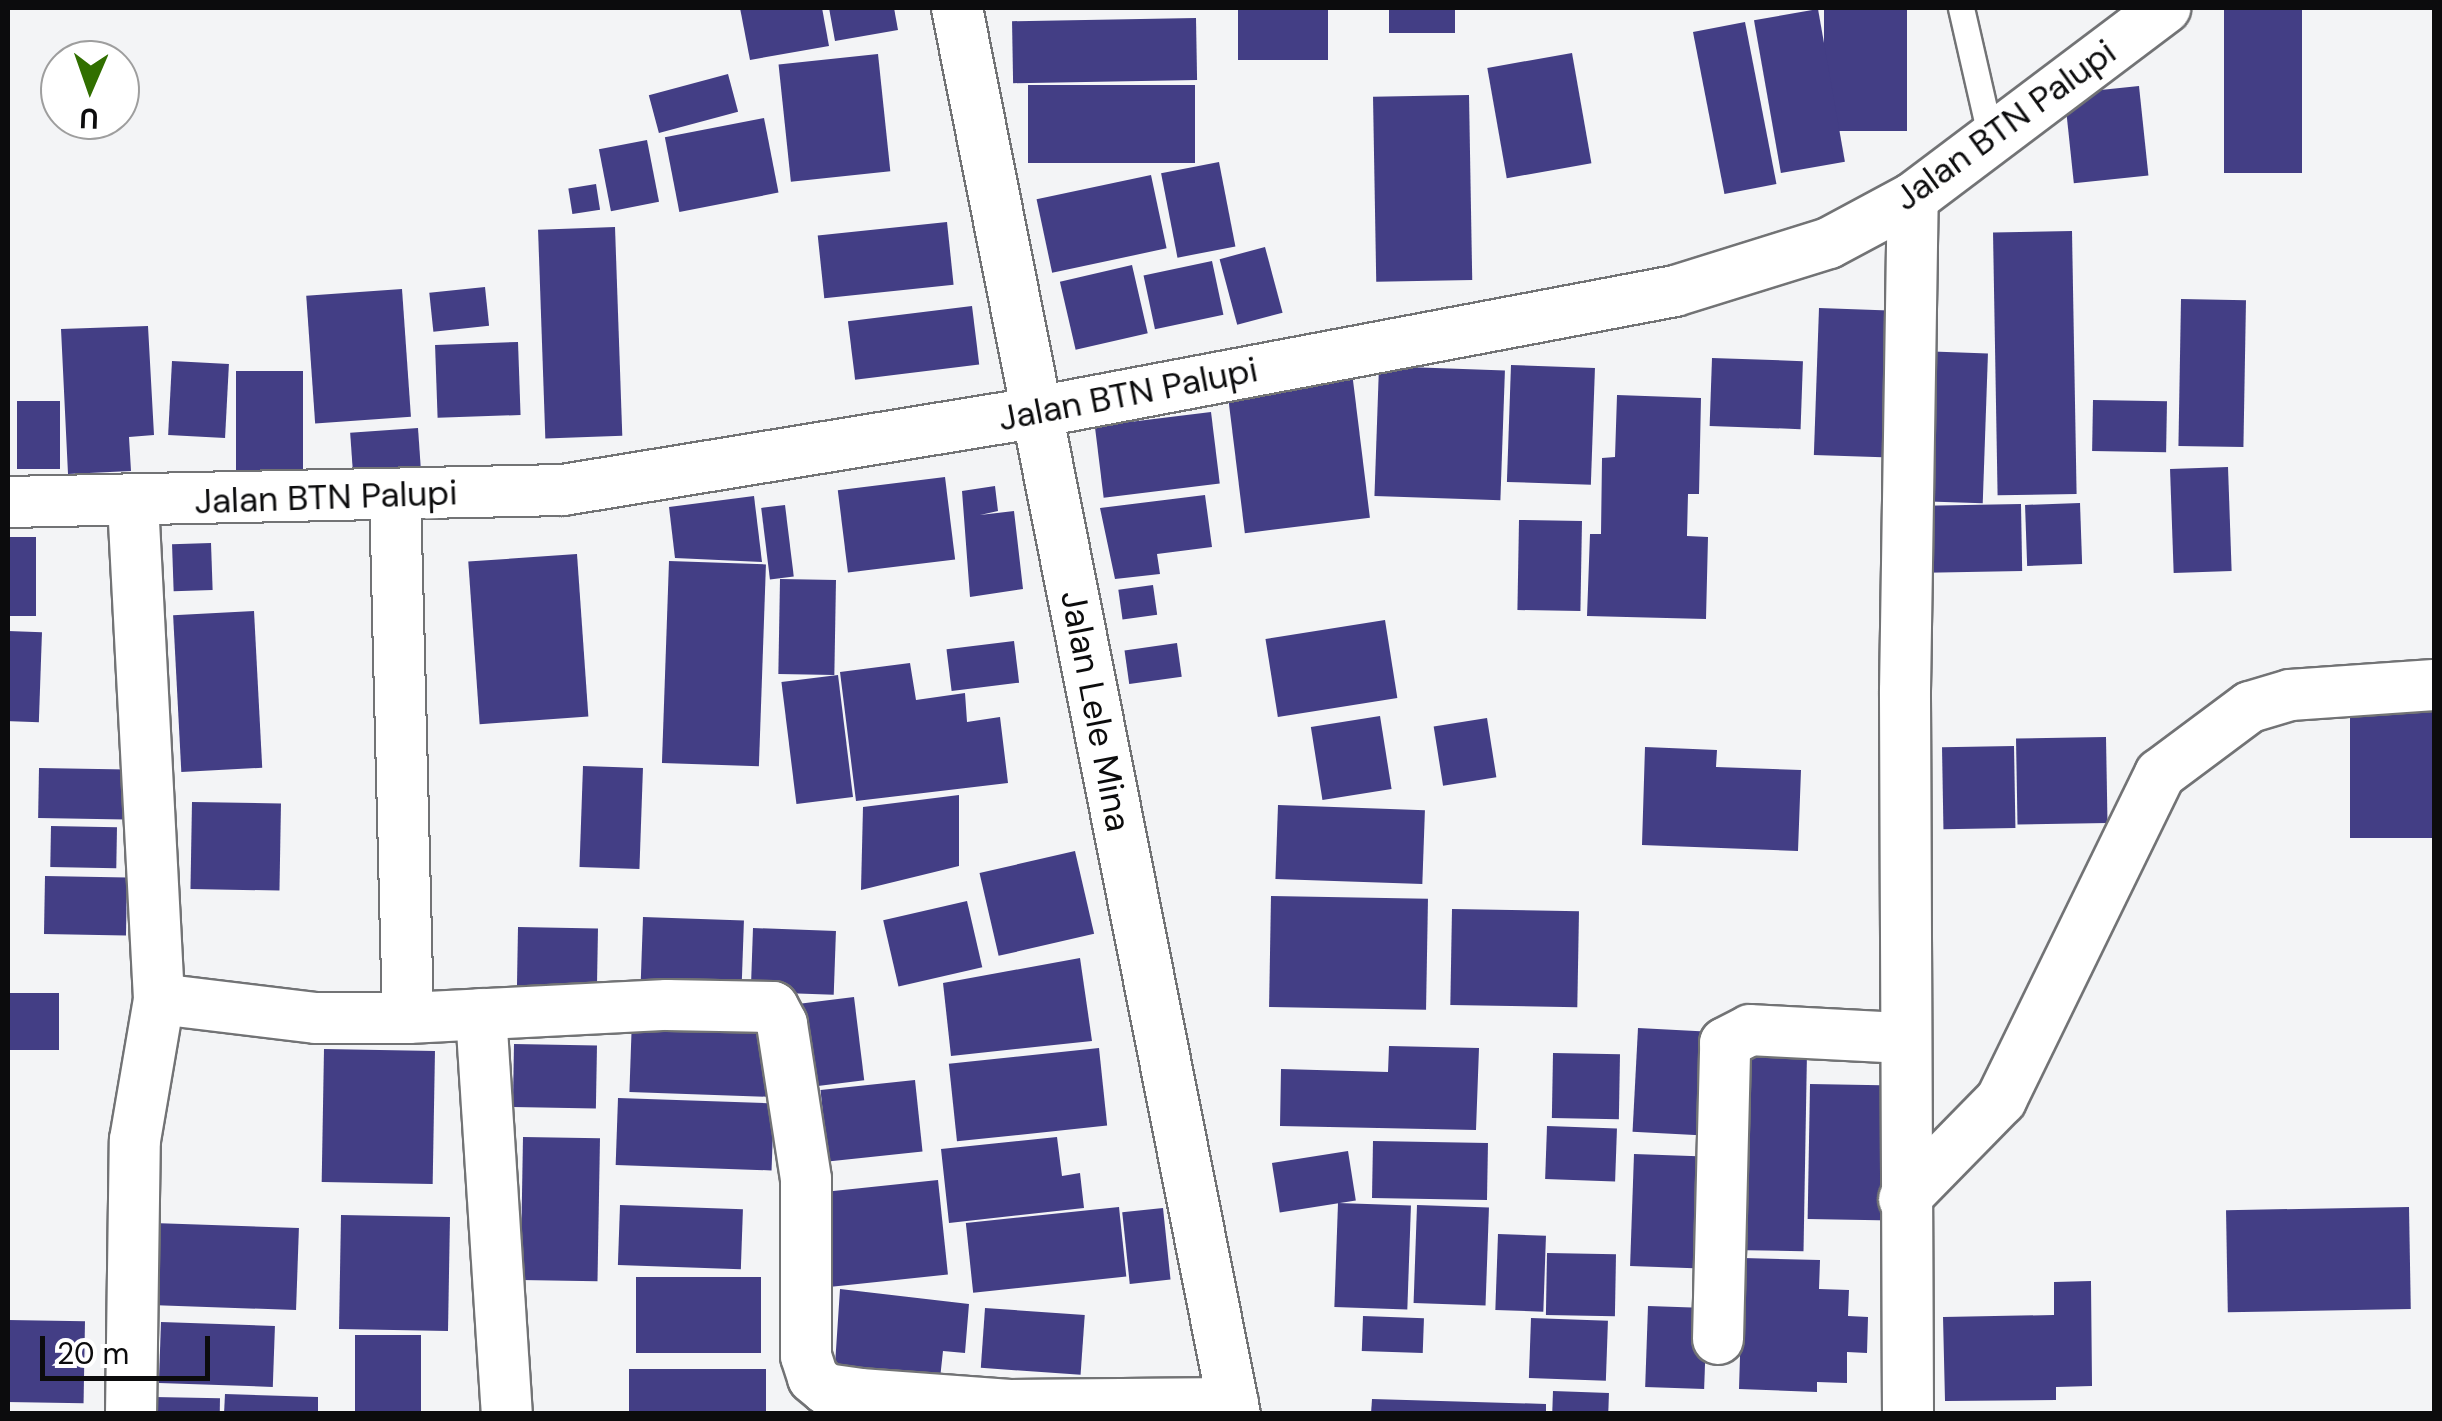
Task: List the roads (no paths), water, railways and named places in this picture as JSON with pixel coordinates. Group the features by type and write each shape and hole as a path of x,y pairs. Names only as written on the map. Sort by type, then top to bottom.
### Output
{"street":[{"name":"Jalan Lele Mina","path":"958,8 1234,1408"},
{"name":"Jalan BTN Palupi","path":"8,502 563,490 1037,412 1674,291 1830,242 1913,198 2165,8"},
{"path":"1908,1414 1904,1038 1913,198"},
{"path":"395,495 408,1018"},
{"path":"132,502 159,1000 135,1140 132,1414"},
{"path":"1904,1199 2001,1100 2160,774 2250,707 2290,695 2434,685"},
{"path":"159,1000 316,1018 408,1018 666,1005 762,1006 778,1012 806,1179 806,1356 813,1378 826,1389 1010,1405 1234,1408"},
{"path":"481,1014 507,1414"},
{"path":"1718,1339 1725,1043 1750,1030 1904,1038"}],"lane":[{"path":"1961,8 1991,139"}]}
